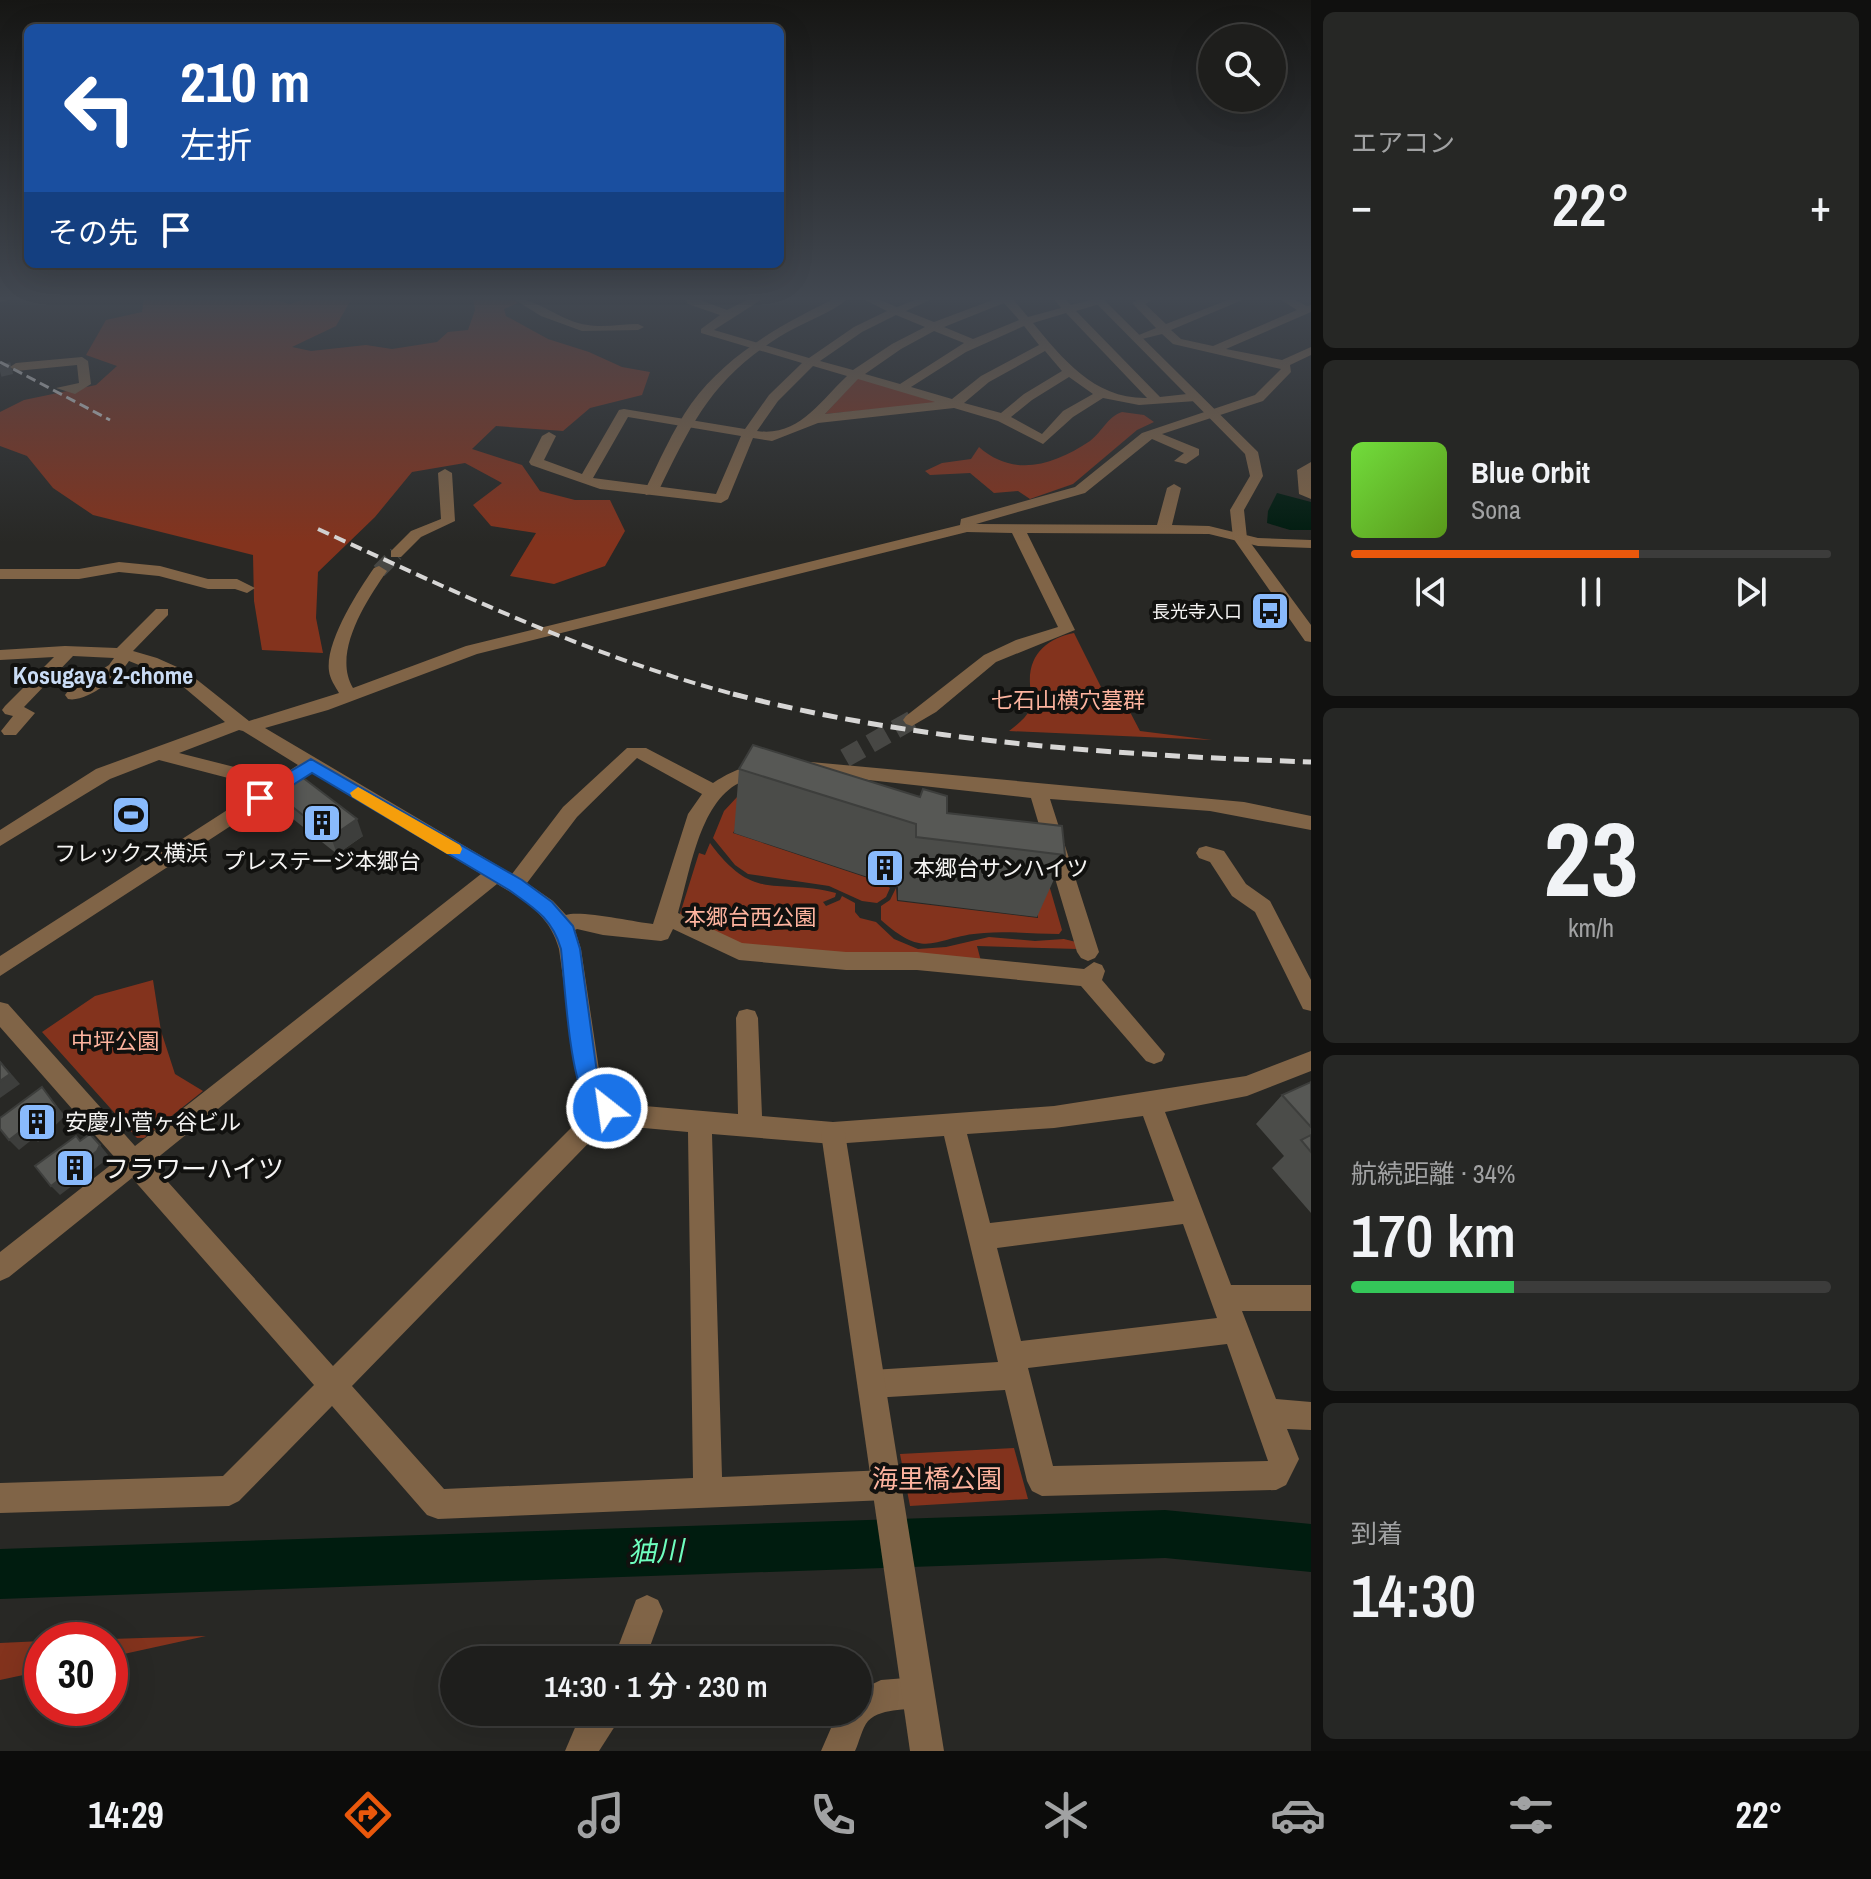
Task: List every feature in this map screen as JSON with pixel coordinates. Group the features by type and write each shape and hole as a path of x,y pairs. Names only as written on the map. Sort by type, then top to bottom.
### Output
{"street":[{"path":"62,388 75,390 85,384 84,380"},
{"path":"651,492 686,423 718,380"},
{"path":"549,436 536,462 585,481 721,499 747,433 769,400 790,380"},
{"path":"816,419 850,380"},
{"path":"874,380 1003,418 1043,440 1068,414 1100,395"},
{"path":"902,388 913,380"},
{"path":"585,481 624,413 772,437 816,419 954,404 984,380"},
{"path":"1003,418 1056,380"},
{"path":"1081,380 1100,395 1136,402 1196,397"},
{"path":"1137,380 1156,400"},
{"path":"1179,380 1257,462 1259,474 1256,485 1237,510 1240,538 1311,637"},
{"path":"967,528 966,522 1080,490 1111,468 1134,443 1212,413 1240,406 1270,390 1278,380"},
{"path":"1152,434 1194,452 1181,461"},
{"path":"1311,466 1304,470 1306,494 1311,495"},
{"path":"396,554 416,534 448,521 445,473"},
{"path":"1163,531 1174,488"},
{"path":"0,839 87,782 155,753 349,695 472,650 967,528 1209,530 1258,542 1311,544"},
{"path":"912,720 928,711 978,666 1007,648 1067,630 1018,529"},
{"path":"0,574 79,574 119,567 160,571 208,584 237,584 247,588"},
{"path":"349,695 336,670 342,639 367,587 379,571"},
{"path":"74,695 115,669 122,655 162,612"},
{"path":"5,709 69,651"},
{"path":"0,655 69,651 122,655 151,661 173,671 244,726 505,879 546,907 563,926 570,949 588,1080 593,1095 607,1108 633,1116 833,1133 953,1125 1054,1117 1150,1104 1247,1086 1311,1061"},
{"path":"5,709 26,713 10,731"},
{"path":"0,1268 134,1161 505,879 633,752 640,752 714,792"},
{"path":"155,753 280,785"},
{"path":"563,926 576,920 603,927 661,933 698,814 714,792 732,779 759,770 839,764 896,780 1221,804 1311,823"},
{"path":"0,967 311,765"},
{"path":"1038,791 1089,966 1154,1054"},
{"path":"1206,853 1217,856 1239,890 1263,907 1311,1002"},
{"path":"667,917 739,951 846,961 1089,966"},
{"path":"0,1011 438,1504 888,1489"},
{"path":"747,1018 750,1127"},
{"path":"953,1125 1042,1481 1276,1475 1284,1459 1150,1104"},
{"path":"0,1498 229,1491 607,1108"},
{"path":"700,1123 708,1494"},
{"path":"833,1133 927,1751"},
{"path":"981,1237 1191,1211"},
{"path":"1224,1298 1311,1298"},
{"path":"872,1384 1235,1330"},
{"path":"1267,1413 1311,1416"},
{"path":"634,1646 647,1611"},
{"path":"872,1701 881,1696 918,1693"},
{"path":"582,1751 596,1726"},
{"path":"838,1751 850,1726"}],"green space":[{"path":"102,380 647,380 642,395 590,408 563,431 496,426 472,449 522,465 540,491 575,500 610,500 625,531 605,566 554,584 510,576 536,533 491,526 473,505 502,483 465,463 412,472 375,517 318,572 316,618 323,653 262,650 254,601 253,555 93,515 53,488 27,456 0,446 0,412 24,400 96,385"},
{"path":"856,380 940,403 825,414"},
{"path":"1122,412 1144,415 1154,422 1137,430 1073,484 1030,499 1018,491 994,493 970,473 930,475 925,471 942,463 971,459 979,447 1006,463 1034,465 1048,462 1090,441 1112,417"},
{"name":"七石山横穴墓群","path":"1074,633 1104,693 1120,693 1140,731 1212,740 1009,731 1030,709 1030,673 1036,656 1048,643"},
{"path":"738,796 746,809 733,833 883,883 890,888 886,897 877,903 862,901 829,886 748,874 735,865 713,838 724,811"},
{"name":"本郷台西公園","path":"710,843 740,874 767,885 836,893 835,897 823,902 826,906 842,896 855,903 855,912 860,918 876,922 894,939 918,949 946,947 989,937 1035,941 1064,939 1076,942 1078,949 977,946 982,965 741,946 679,917 699,853 705,855"},
{"path":"1035,877 1047,878 1062,930 1059,934 984,933 921,943 897,933 881,920 881,906 890,900 896,888 897,901 1038,918"},
{"name":"中坪公園","path":"153,980 161,1031 175,1074 203,1091 144,1138 137,1138 42,1032 95,996"},
{"name":"海里橋公園","path":"1014,1448 1028,1499 910,1506 900,1454"},
{"path":"206,1636 128,1653 128,1638"},
{"path":"24,1642 24,1675 0,1680 0,1643"}],"shaded area":[{"path":"1277,493 1311,502 1311,530 1290,530 1267,523 1268,511"}],"building":[{"path":"753,745 920,797 923,789 947,796 947,813 1062,826 1065,855 916,837 916,824 739,769"},
{"path":"302,777 357,819 331,837 276,794"},
{"path":"0,1062 10,1074 0,1081"},
{"path":"1311,1082 1311,1127 1282,1095"},
{"path":"42,1087 56,1106 28,1132 25,1128 9,1140 0,1129 0,1118"},
{"path":"90,1134 100,1145 97,1151 51,1186 35,1166 76,1136 80,1141"},
{"path":"1311,1135 1311,1152 1301,1140"}],"waterway":[{"name":"㹨川","path":"0,1574 1165,1534 1311,1548"}],"tunnel":[{"path":"379,571 396,554"},
{"path":"845,758 912,720"}],"railway":[{"path":"34,380 110,420"},
{"path":"318,529 474,600 579,643 686,681 738,695"},
{"path":"733,694 738,695"},
{"path":"738,695 876,724 1020,744 1311,762"}],"slow traffic":[{"path":"358,793 453,849"}],"place":[{"name":"長光寺入口","path":"1270,611"},
{"name":"フレックス横浜","path":"131,815"},
{"name":"プレステージ本郷台","path":"322,823"},
{"name":"本郷台サンハイツ","path":"885,868"},
{"name":"安慶小菅ヶ谷ビル","path":"37,1122"},
{"name":"フラワーハイツ","path":"75,1168"}],"district":[{"name":"Kosugaya 2-chome","path":"103,675"}],"route":[{"path":"260,798 311,765 515,885 546,907 563,926 570,949 588,1080 593,1095 607,1108"}]}
